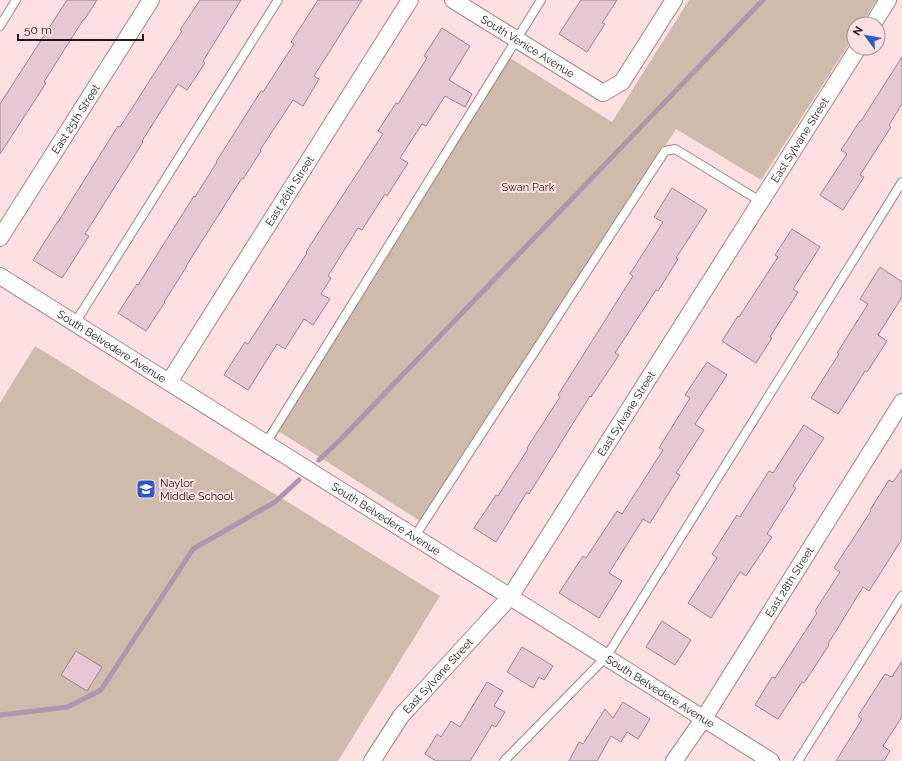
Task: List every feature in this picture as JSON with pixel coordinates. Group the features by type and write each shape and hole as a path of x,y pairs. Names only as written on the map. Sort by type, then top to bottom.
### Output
{"street":[{"name":"East 25th Street","path":"0,238 151,0"},
{"name":"East 26th Street","path":"169,382 410,0"},
{"name":"South Venice Avenue","path":"453,0 603,93 622,82 674,0"},
{"path":"878,16 888,0"},
{"name":"East Sylvane Street","path":"372,761 401,716 510,597 853,56"},
{"name":"South Belvedere Avenue","path":"0,276 771,761"},
{"name":"East 28th Street","path":"674,761 704,718 902,402"}],"lane":[{"path":"0,26 16,0"},
{"path":"74,323 278,0"},
{"path":"266,443 541,0"},
{"path":"415,536 665,150 675,149 760,201"},
{"path":"504,761 606,657 902,182"},
{"path":"798,761 902,596"}],"green space":[{"name":"Swan Park","path":"689,0 877,0 866,16 846,16 846,48 761,180 676,129 425,524 272,427 502,53 612,122"},
{"name":"Naylor Middle School","path":"35,346 440,596 338,761 0,761 0,403"}],"building":[{"path":"67,0 97,0 0,154 0,104"},
{"path":"200,0 241,0 203,61 205,63 187,90 178,84 85,234 89,236 62,278 33,260 118,126 120,127 182,31 180,30"},
{"path":"318,0 362,0 314,76 319,79 303,106 293,100 146,331 118,313 137,284 138,285 194,196 195,197 261,91 263,92 294,44 291,42"},
{"path":"581,0 617,0 602,23 605,24 587,52 559,34"},
{"path":"442,28 470,46 449,80 472,94 465,107 445,96 426,126 422,124 400,158 408,163 387,196 385,194 362,230 358,228 328,276 331,278 321,294 330,299 313,325 304,319 285,349 277,344 248,390 224,375 245,342 248,344 383,134 378,131 396,103 398,104 427,58 424,56"},
{"path":"902,57 902,104 889,125 891,127 860,175 864,177 843,210 820,195 847,154 841,150"},
{"path":"672,188 707,210 676,258 678,259 658,291 656,290 615,353 619,355 591,397 590,396 529,494 527,492 496,542 474,528 496,495 498,496 528,449 527,448 560,397 558,395 633,276 630,274 663,222 654,217"},
{"path":"792,229 820,247 793,289 798,292 756,363 722,341 778,257 775,255"},
{"path":"880,267 902,282 902,297 878,335 887,341 867,372 865,371 838,414 811,398 868,304 860,299"},
{"path":"707,362 727,375 695,424 704,430 676,473 680,475 650,523 643,519 609,573 622,581 599,618 559,593 583,556 586,558 617,511 622,514 663,450 659,448 690,398 685,395"},
{"path":"804,425 824,438 793,486 796,488 767,534 772,537 746,576 740,572 711,618 688,603 717,558 712,554 737,515 740,517 769,471 773,473"},
{"path":"902,469 902,539 869,591 863,587 828,644 829,645 804,683 802,682 778,719 755,705 772,677 775,678 817,613 815,611 840,572 834,568 871,511 870,510 889,480 893,482"},
{"path":"662,621 691,640 675,665 646,647"},
{"path":"522,647 553,666 544,680 539,677 533,688 507,672"},
{"path":"76,651 102,667 87,691 61,675"},
{"path":"902,661 902,717 883,746 890,751 884,761 836,761 862,719 858,716 885,674 892,677"},
{"path":"487,682 503,691 494,706 505,712 496,727 492,725 470,761 436,761 425,754 437,734 441,737 451,721 460,727"},
{"path":"623,702 650,719 638,739 627,732 621,742 611,736 597,761 569,761 579,742 583,744 605,709 613,718"}],"waterway":[{"path":"319,460 341,439 763,0"},
{"path":"0,715 68,707 101,690 193,549 275,502 299,480"}],"place":[{"name":"Naylor Middle School","path":"146,489"}]}
